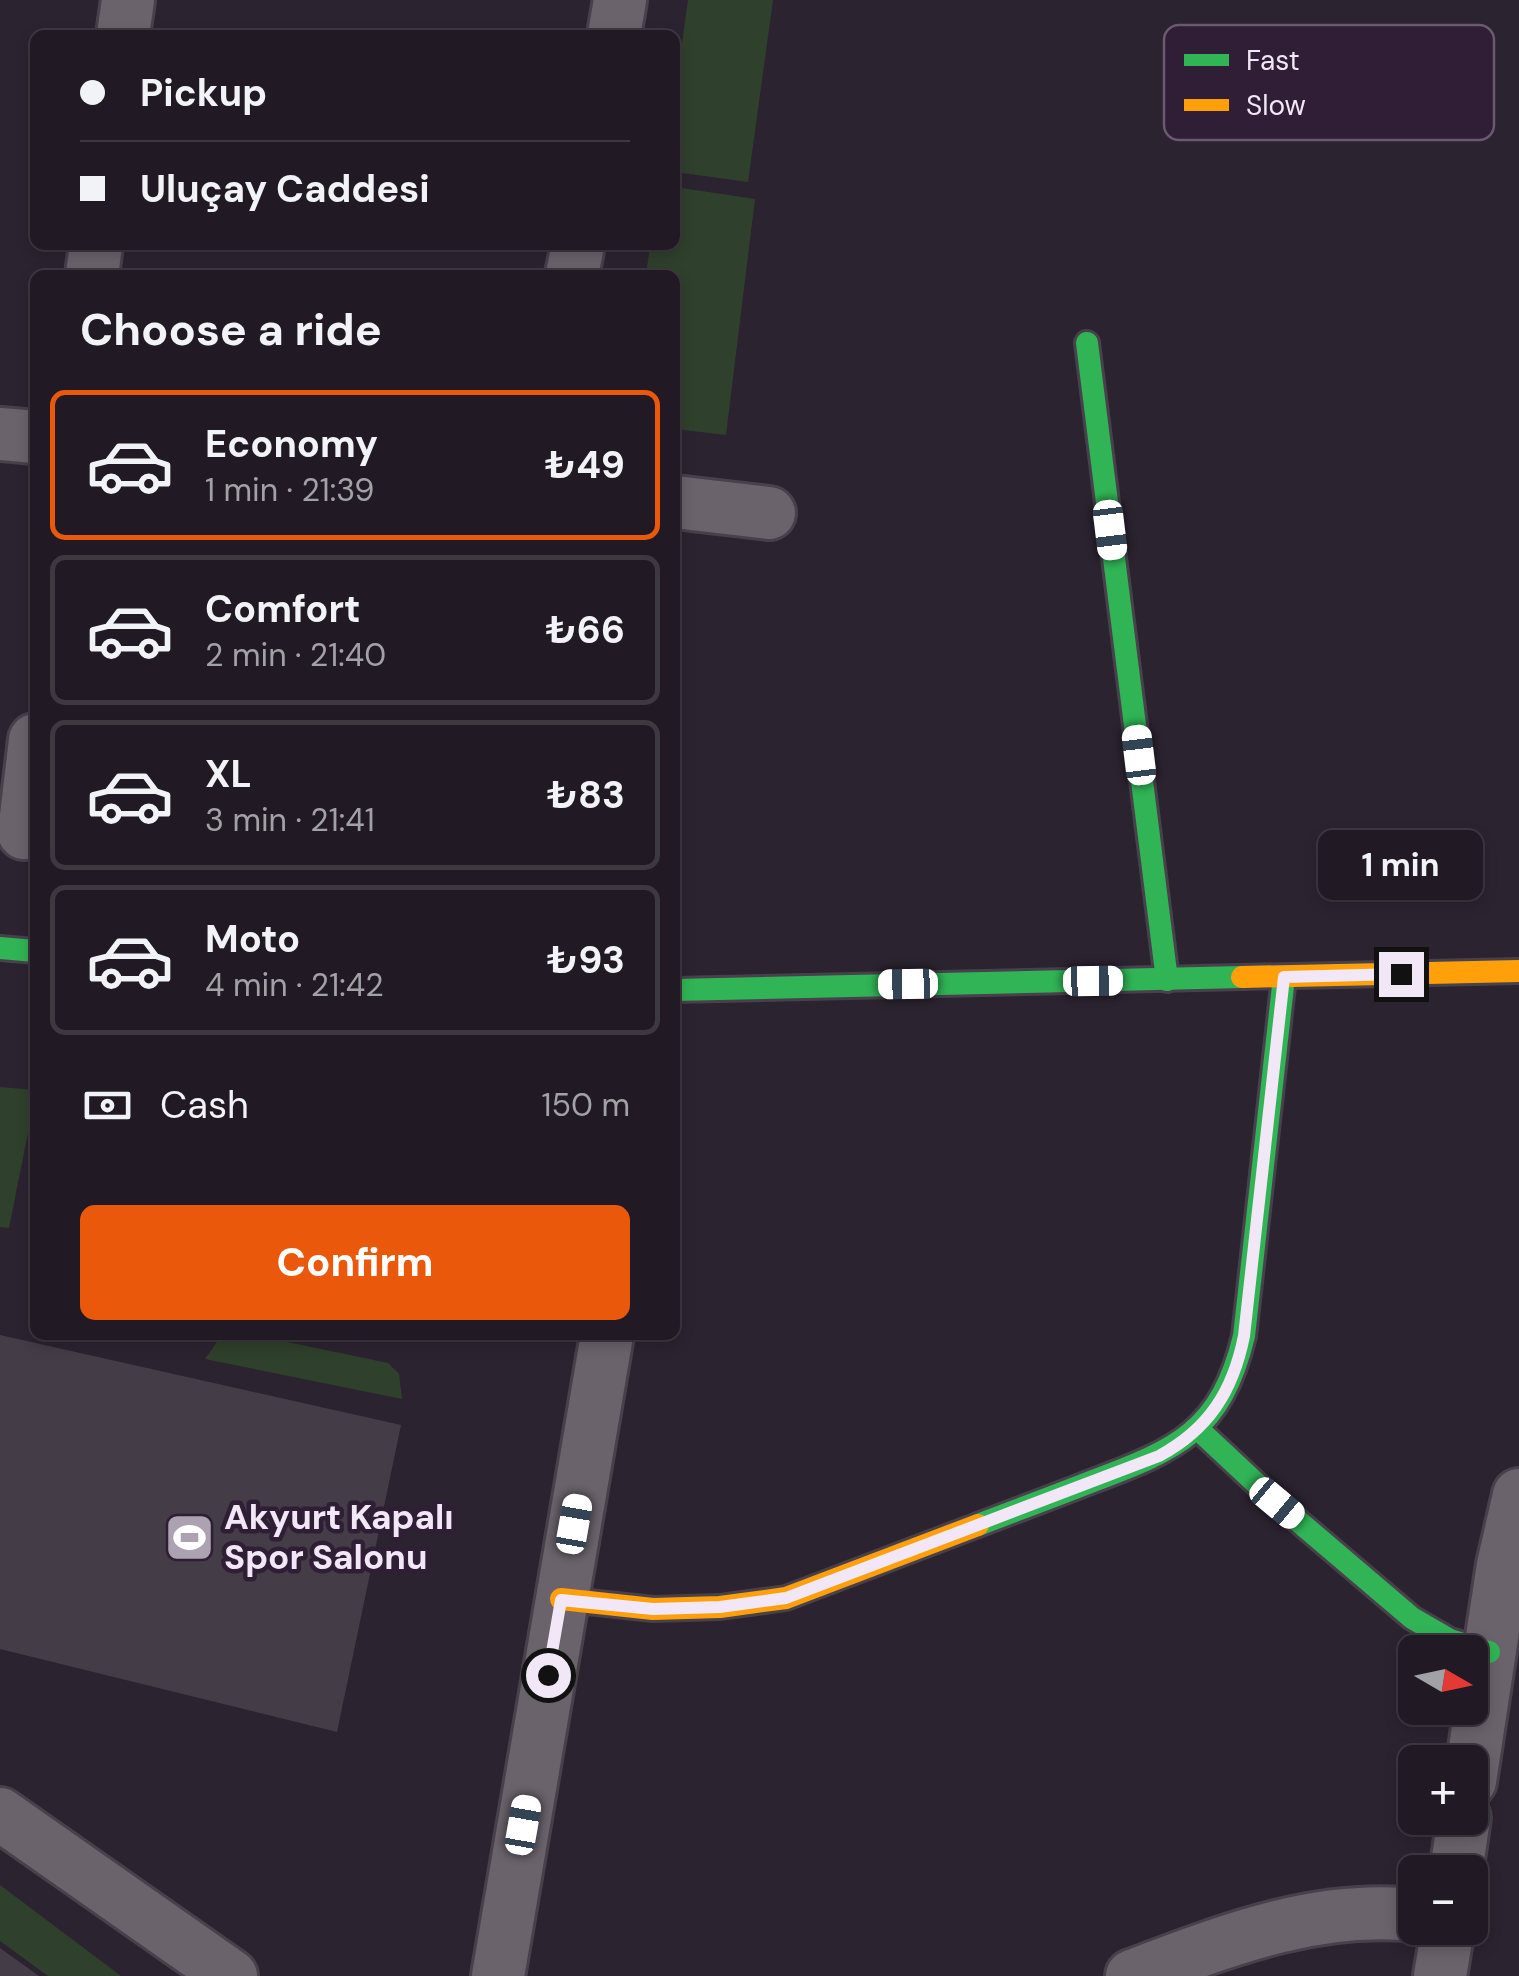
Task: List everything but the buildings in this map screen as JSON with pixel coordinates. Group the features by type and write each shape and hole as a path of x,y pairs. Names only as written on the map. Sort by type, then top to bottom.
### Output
{"street":[{"path":"125,30 128,0"},
{"path":"615,30 620,0"},
{"path":"1087,343 1167,980"},
{"path":"0,434 30,437"},
{"path":"680,503 769,512"},
{"path":"24,832 30,782"},
{"path":"0,948 30,951"},
{"path":"680,990 1519,971"},
{"path":"561,1600 653,1609 720,1607 786,1598 1159,1456 1199,1430 1229,1388 1242,1350 1284,977"},
{"path":"498,1976 606,1340"},
{"path":"1199,1430 1277,1503 1412,1618 1450,1640 1490,1652"},
{"path":"1476,1745 1490,1652 1511,1565 1519,1495"},
{"path":"0,1814 232,1976"},
{"path":"1132,1976 1282,1924 1326,1916 1398,1915"},
{"path":"1440,1976 1445,1945"}],"green space":[{"path":"688,0 773,0 748,182 680,173 680,57"},
{"path":"680,188 755,199 726,435 680,430 680,270 647,270 649,250 680,250"},
{"path":"0,1087 30,1090 30,1133 9,1228 0,1227"},
{"path":"218,1340 278,1340 388,1363 399,1374 402,1399 205,1359"},
{"path":"0,1885 121,1976 48,1976 0,1941"}],"traffic: fast":[{"path":"1087,343 1167,980"},
{"path":"0,948 30,951"},
{"path":"680,990 1242,977"},
{"path":"978,1525 1172,1446 1209,1415 1223,1394 1244,1336 1284,977"},
{"path":"1199,1430 1277,1503 1412,1618 1450,1640 1489,1652"}],"traffic: slow":[{"path":"1242,977 1519,971"},
{"path":"561,1599 653,1609 720,1607 786,1598 978,1525"}],"place":[{"name":"Akyurt Kapalı Spor Salonu","path":"189,1537"}],"route":[{"path":"548,1675 561,1600 653,1609 720,1607 786,1598 1159,1456 1199,1430 1215,1412 1239,1363 1284,977 1401,974"}]}
